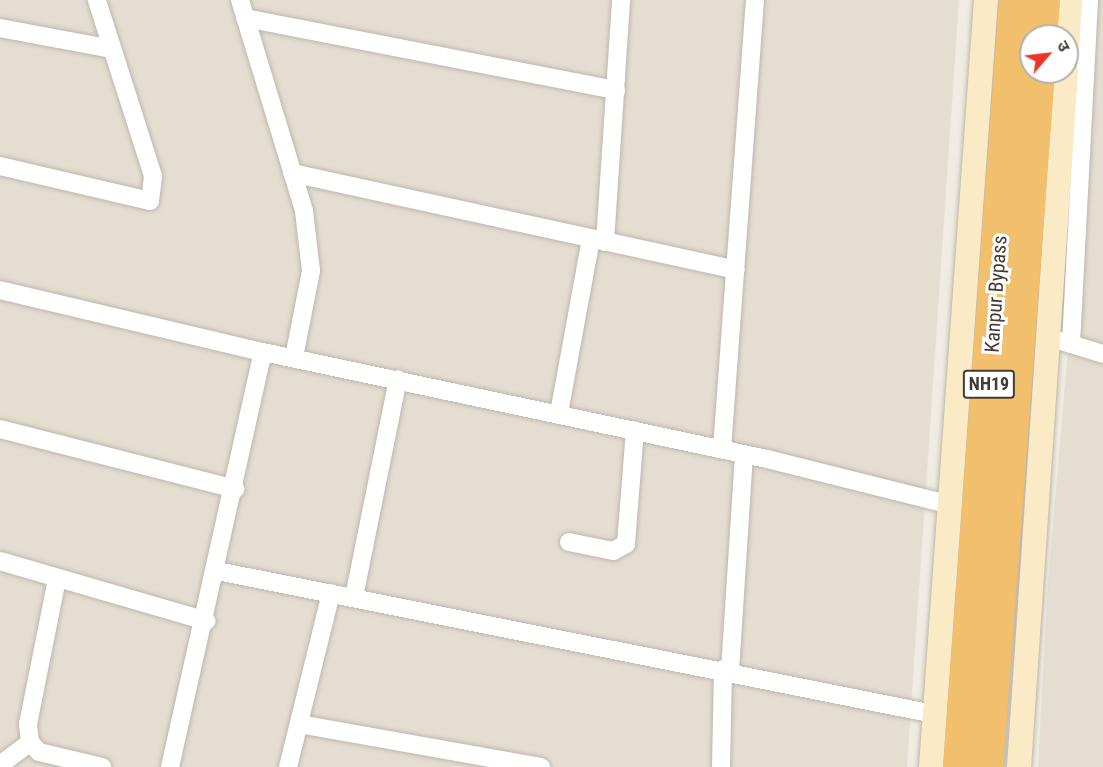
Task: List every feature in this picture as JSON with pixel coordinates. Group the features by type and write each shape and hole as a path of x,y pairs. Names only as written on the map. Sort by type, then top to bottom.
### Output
{"highway":[{"name":"Kanpur Bypass","path":"959,767 1015,0"},
{"path":"1042,24 1044,0"},
{"name":"Kanpur Bypass","path":"987,767 1038,84"}],"main road":[{"path":"931,767 948,504 986,0"},
{"path":"1069,24 1070,0"},
{"path":"1019,767 1065,84"}],"street":[{"path":"0,166 150,201 153,176 97,0"},
{"path":"240,0 304,211 311,271 294,358"},
{"path":"559,413 598,241 616,90 621,0"},
{"path":"722,449 755,0"},
{"path":"1071,344 1089,0"},
{"path":"245,18 616,90"},
{"path":"0,28 112,49"},
{"path":"292,173 736,270"},
{"path":"0,290 294,358 744,453 948,504"},
{"path":"1048,337 1103,354"},
{"path":"170,767 206,621 263,351"},
{"path":"354,597 398,379"},
{"path":"0,429 235,489"},
{"path":"569,542 613,551 626,544 635,430"},
{"path":"721,767 744,453"},
{"path":"0,561 206,621"},
{"path":"216,571 727,670 934,714"},
{"path":"57,579 28,724 30,742 39,752 102,767"},
{"path":"288,767 332,593"},
{"path":"299,724 541,767"},
{"path":"0,765 30,742"}],"shaded area":[{"path":"0,0 959,0 907,767 0,767"},
{"path":"1098,0 1103,0 1103,767 1038,767 1048,582"}]}
